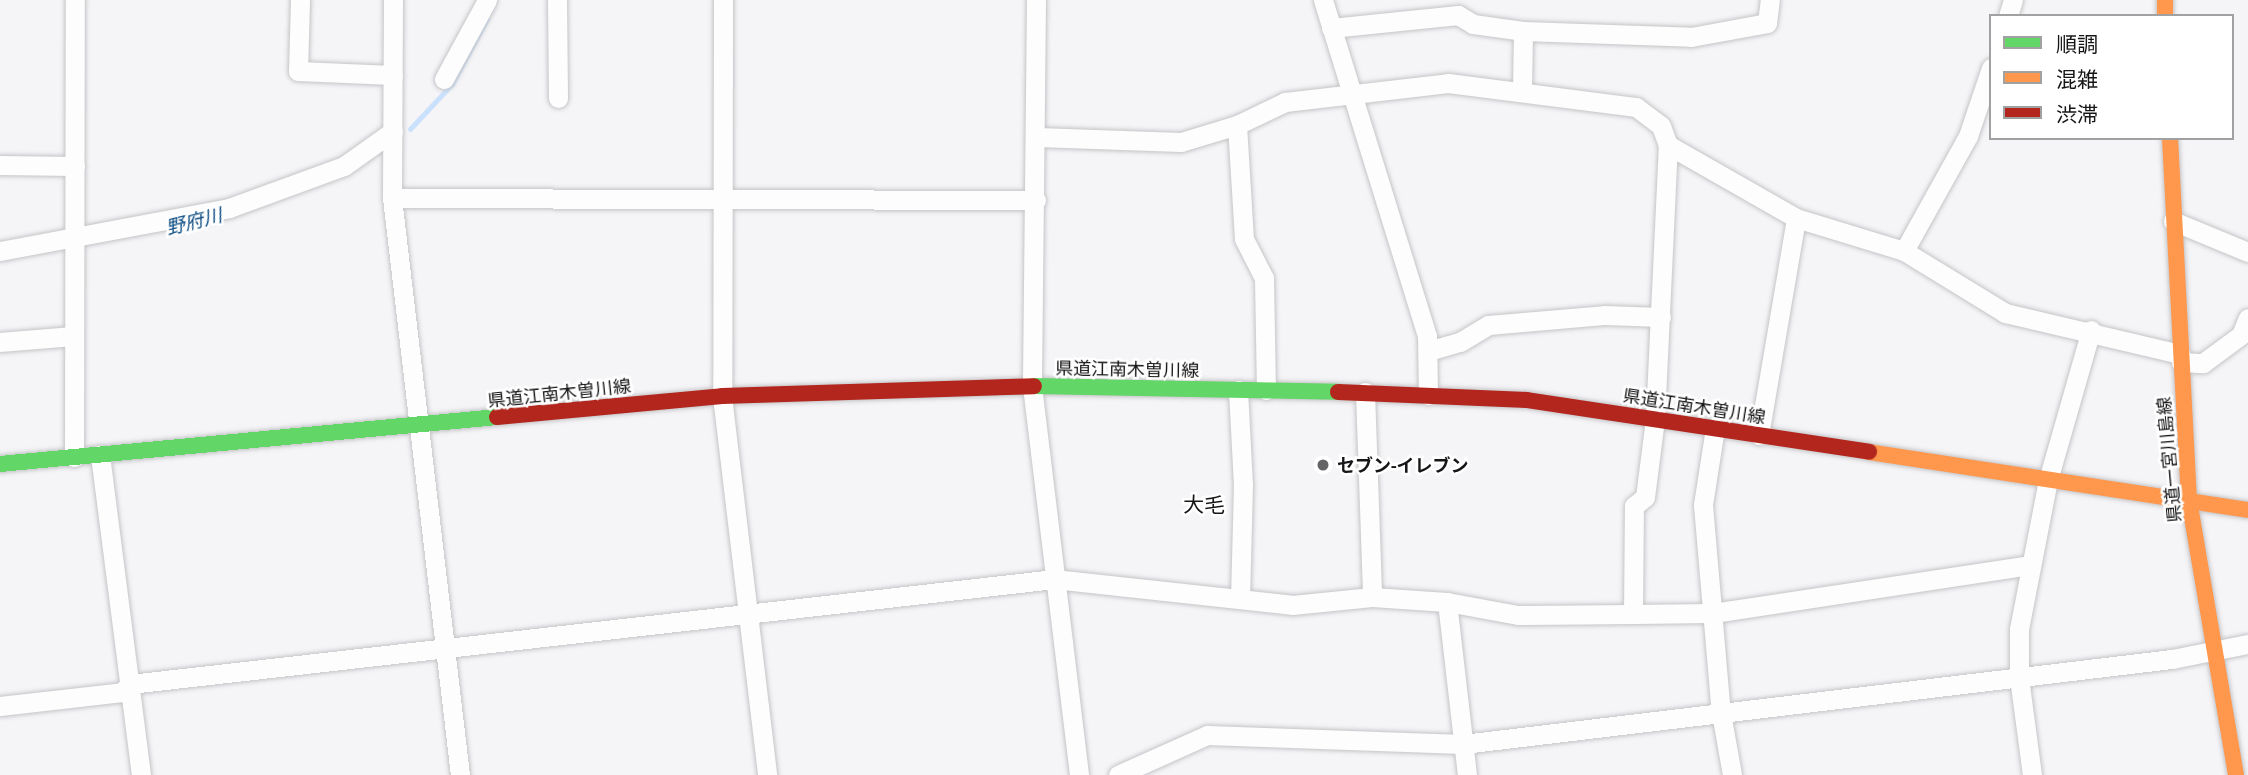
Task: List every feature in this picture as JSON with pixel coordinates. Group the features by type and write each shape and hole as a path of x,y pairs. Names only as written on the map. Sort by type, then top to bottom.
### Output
{"main road":[{"name":"県道一宮川島線","path":"2170,140 2189,500 2236,775"},
{"name":"県道江南木曽川線","path":"0,464 418,427 722,396 1032,386 1365,392 1491,396 2248,510"}],"street":[{"path":"75,0 75,457"},
{"path":"300,0 298,71 393,75"},
{"path":"393,0 392,198 460,775"},
{"path":"444,79 487,0"},
{"path":"558,0 558,98"},
{"path":"723,0 722,396 767,775"},
{"path":"1036,0 1037,137 1032,386 1079,775"},
{"path":"1323,0 1428,351 1428,395"},
{"path":"1331,28 1458,15 1473,23 1523,32 1691,37 1767,23 1770,0"},
{"path":"1522,89 1523,32"},
{"path":"1904,251 1968,136 1989,74"},
{"path":"1037,137 1181,142 1237,125 1285,102 1448,83 1522,89 1636,107 1661,126 1668,145 1661,317 1655,419 1645,497 1634,506 1633,614"},
{"path":"1237,125 1244,239 1265,278 1266,390"},
{"path":"0,251 74,245 229,208 344,166 393,131"},
{"path":"1668,145 1796,218 1904,251 2005,313 2091,330 2203,363 2241,335 2248,318"},
{"path":"0,165 75,166"},
{"path":"392,198 1036,200"},
{"path":"1759,435 1796,218"},
{"path":"2173,221 2248,251"},
{"path":"1428,351 1460,342 1488,326 1604,315 1661,317"},
{"path":"2032,775 2019,678 2019,628 2029,565 2048,480 2091,330"},
{"path":"0,342 73,336"},
{"path":"1238,390 1243,484 1240,599"},
{"path":"1365,392 1372,597"},
{"path":"1715,428 1703,505 1721,713 1732,775"},
{"path":"100,455 141,775"},
{"path":"0,706 122,691 130,684 445,647 748,617 1055,579 1292,605 1372,597 1447,602 1518,615 1713,613 2029,565"},
{"path":"1447,602 1467,775"},
{"path":"1118,775 1207,735 1463,744 2172,659 2214,646 2248,644"}],"waterway":[{"name":"野府川","path":"410,129 452,84 487,19"}],"traffic: fast":[{"path":"1034,386 1338,392"},
{"path":"0,464 497,417"}],"traffic: slow":[{"path":"2165,0 2165,14"},
{"path":"2170,140 2189,500 2236,775"},
{"path":"1869,452 2248,510"}],"traffic: jam":[{"path":"497,417 722,396 1034,386"},
{"path":"1338,392 1527,400 1869,452"}],"place":[{"name":"セブン-イレブン","path":"1323,465"}],"district":[{"name":"大毛","path":"1204,504"}]}
